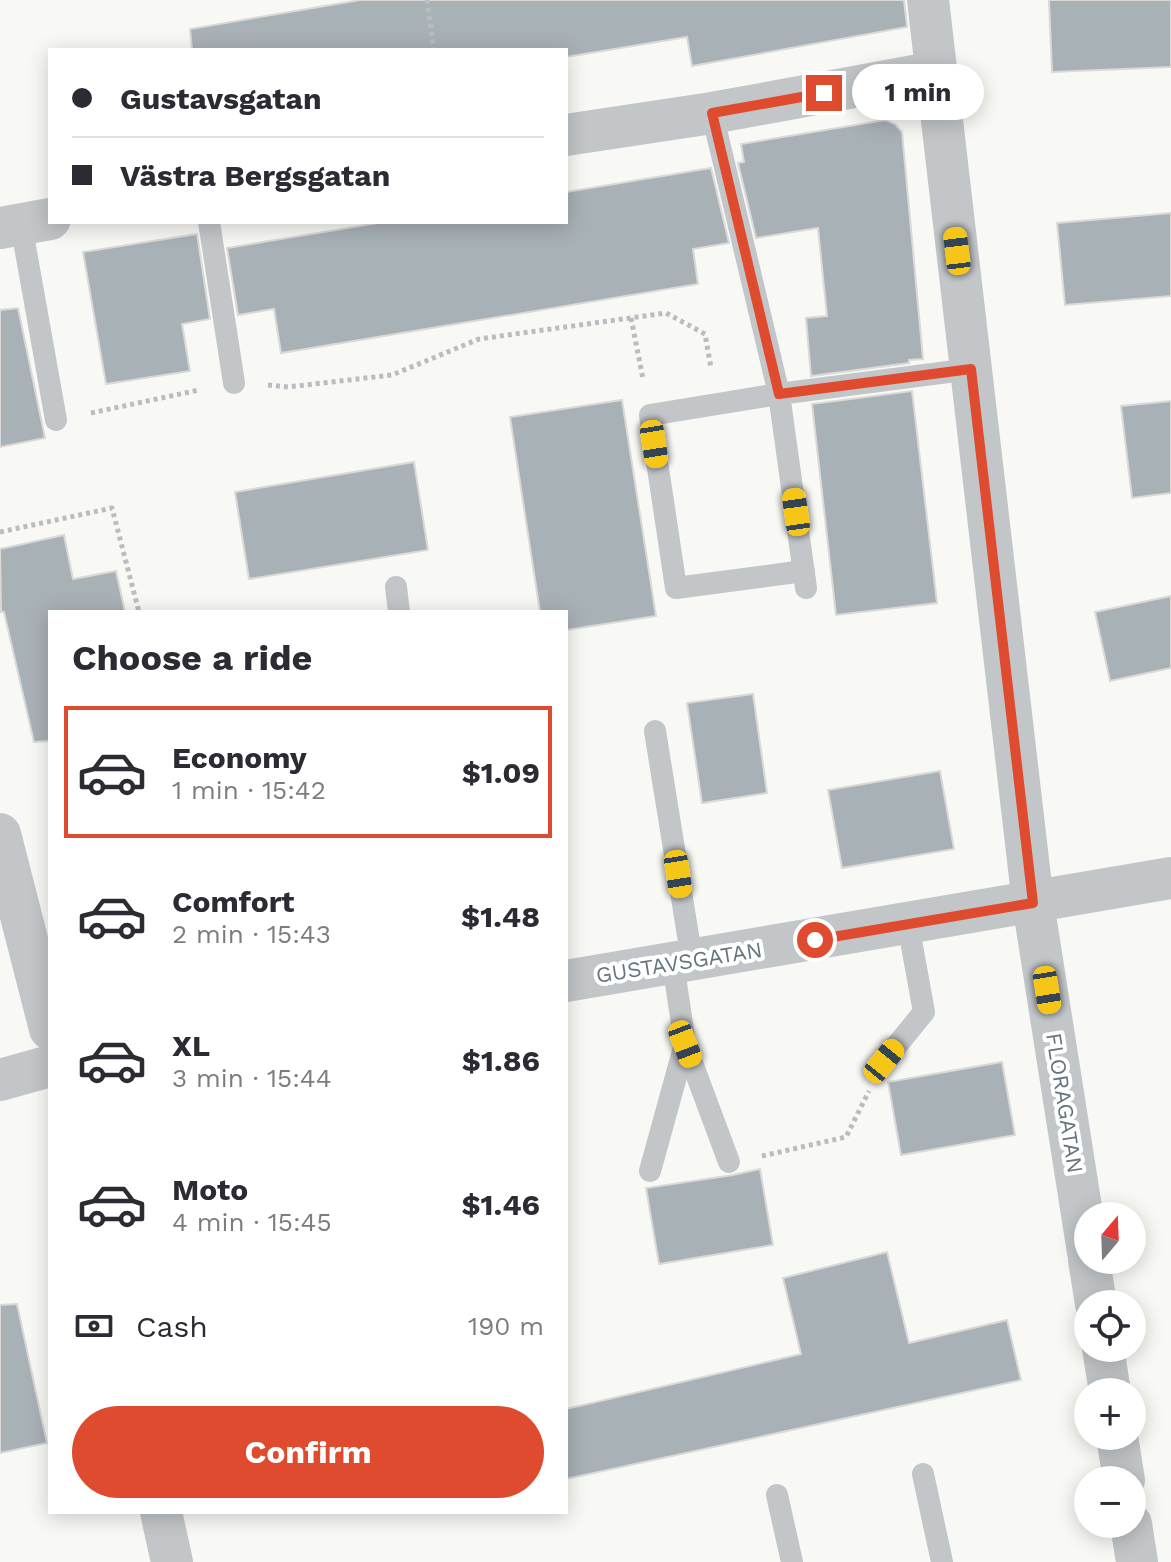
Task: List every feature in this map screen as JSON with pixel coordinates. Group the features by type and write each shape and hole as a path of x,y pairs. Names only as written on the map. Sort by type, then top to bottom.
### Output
{"street":[{"name":"FLORAGATAN","path":"928,0 1033,903 1080,1202"},
{"path":"568,135 712,113 936,72"},
{"path":"0,834 48,1021"},
{"name":"GUSTAVSGATAN","path":"568,981 1171,878"},
{"path":"0,1080 48,1067"},
{"path":"161,1514 172,1562"},
{"path":"1133,1538 1137,1562"}],"lane":[{"path":"712,113 779,394 805,579 676,588 650,415 779,394 971,369"},
{"path":"24,224 56,420"},
{"path":"209,224 234,383"},
{"path":"396,587 399,610"},
{"path":"650,1171 685,1044 682,961 655,731"},
{"path":"884,1061 924,1012 908,924"},
{"path":"685,1044 729,1162"},
{"path":"923,1474 942,1562"},
{"path":"777,1495 792,1562"}],"path":[{"path":"427,0 434,48"},
{"path":"56,420 234,383 288,387 392,375 479,339 666,313 705,334 718,404"},
{"path":"631,318 650,415"},
{"path":"0,532 112,508 138,610"},
{"path":"729,1162 818,1146 846,1137 884,1061"}],"building":[{"path":"360,0 904,0 907,27 692,66 687,37 568,57 568,48 192,48 190,29"},
{"path":"1049,0 1171,0 1171,67 1052,72"},
{"path":"885,120 895,124 902,132 923,359 811,376 806,318 827,316 818,228 756,238 738,163 744,162 741,144"},
{"path":"711,168 729,243 693,249 698,284 281,353 274,309 238,315 227,248 372,224 568,224 568,192"},
{"path":"1171,213 1171,296 1065,305 1057,223"},
{"path":"197,234 210,319 182,324 190,371 106,384 83,252"},
{"path":"18,308 45,438 0,447 0,310"},
{"path":"912,391 937,603 836,615 812,404"},
{"path":"622,400 656,616 568,630 568,610 540,610 510,417"},
{"path":"1171,401 1171,493 1132,498 1121,406"},
{"path":"414,462 428,550 249,579 235,492"},
{"path":"64,535 73,579 116,571 125,610 48,610 48,741 34,742 4,612 1,612 0,549"},
{"path":"1171,596 1171,668 1110,681 1095,612"},
{"path":"753,694 767,793 702,803 687,703"},
{"path":"940,771 954,849 842,868 828,790"},
{"path":"1002,1062 1015,1135 901,1155 888,1082"},
{"path":"760,1169 773,1245 659,1264 646,1188"},
{"path":"887,1252 909,1343 1007,1320 1021,1380 568,1479 568,1409 801,1354 783,1278"},
{"path":"17,1304 47,1443 0,1453 0,1305"}],"route":[{"path":"815,940 1033,903 971,369 779,394 712,113 824,93"}]}
